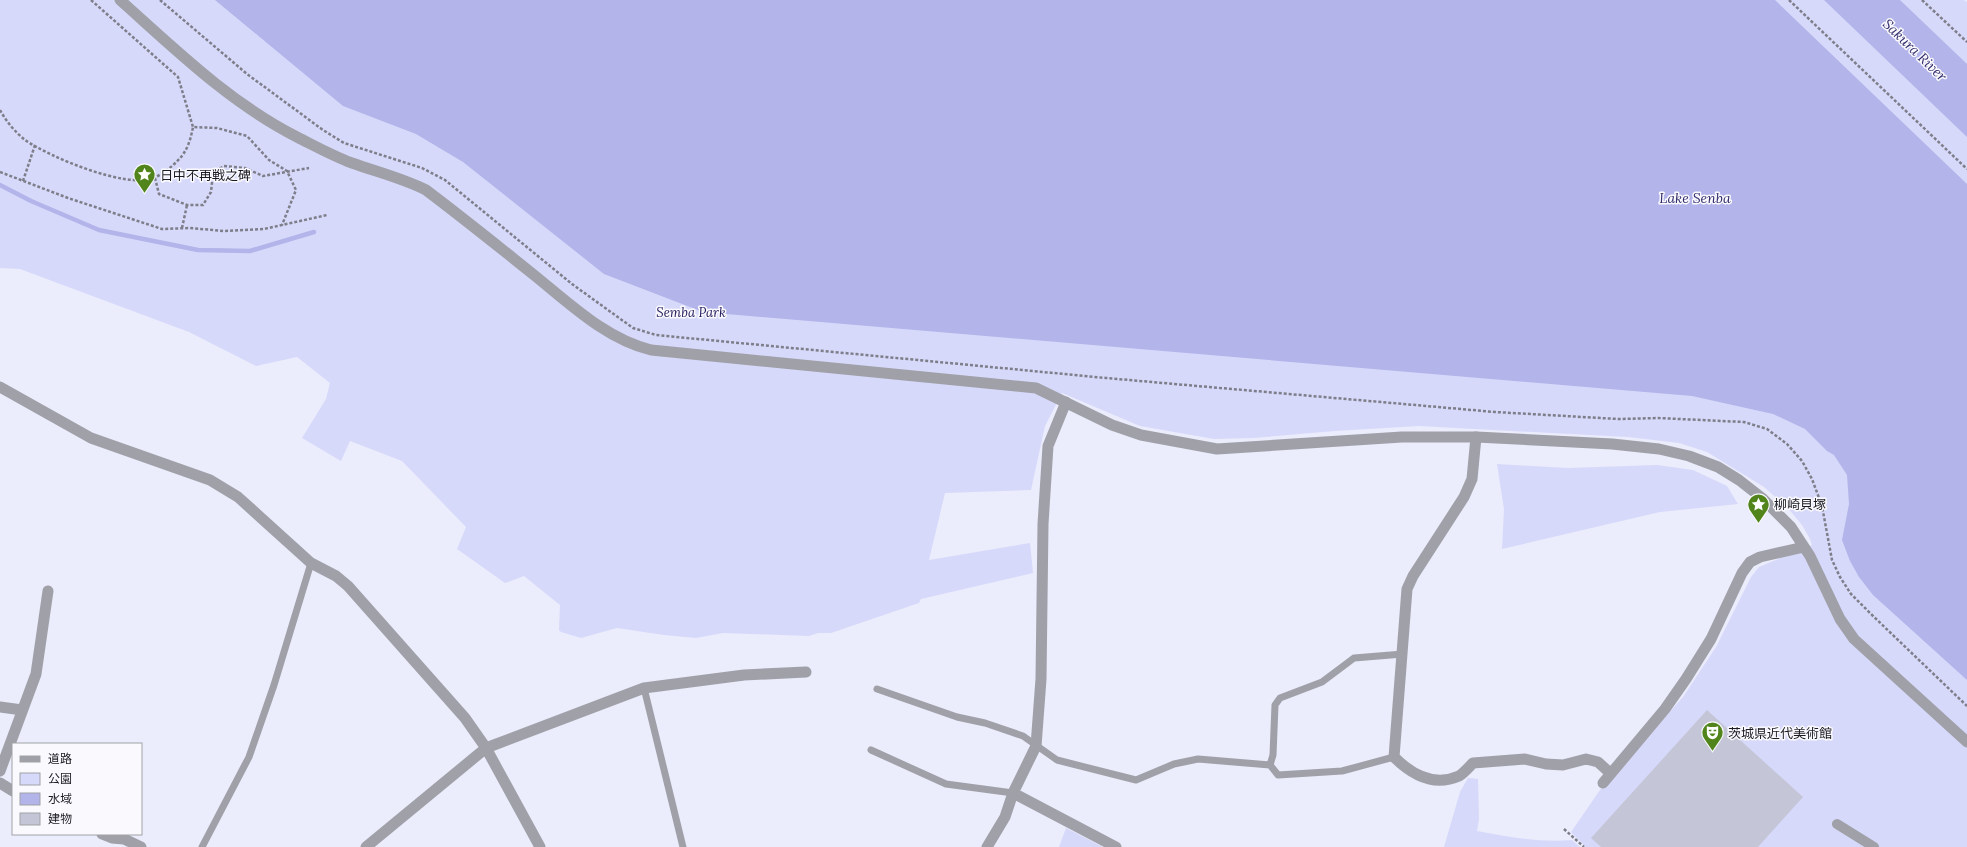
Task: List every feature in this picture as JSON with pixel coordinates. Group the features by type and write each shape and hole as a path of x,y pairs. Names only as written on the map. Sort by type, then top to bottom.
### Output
{"street":[{"path":"120,0 213,83 256,114 296,137 351,163 409,181 426,190 570,304 616,338 634,346 651,350 1036,388 1112,425 1141,435 1176,443 1217,449 1402,437 1476,437 1612,444 1659,449 1689,456 1718,467 1751,489 1791,527 1820,574 1840,619 1854,639 1967,742"},
{"path":"0,387 91,438 210,480 238,497 311,563 336,576 348,586 465,718 486,748 540,847"},
{"path":"987,847 1005,817 1013,793 1036,746 1041,679 1043,524 1048,446 1066,402"},
{"path":"1476,437 1472,479 1464,497 1413,576 1407,589 1394,757 1414,774 1427,779 1440,780 1460,775 1473,763 1525,759 1546,764 1563,765 1586,759 1598,762 1610,773"},
{"path":"1602,783 1666,709 1711,639 1742,573 1750,562 1760,557 1804,547"},
{"path":"0,771 36,674 48,591"},
{"path":"366,847 486,748 644,688 744,675 806,672"},
{"path":"0,707 22,710"},
{"path":"0,783 12,790"},
{"path":"1013,793 1116,847"},
{"path":"1837,824 1874,847"},
{"path":"104,835 112,838 124,839 141,847"}],"lane":[{"path":"202,847 249,757 274,685 311,563"},
{"path":"1270,765 1273,756 1275,705 1280,698 1322,682 1354,658 1403,654"},
{"path":"644,688 683,847"},
{"path":"877,689 956,717 985,723 1023,736 1057,760 1136,780 1174,764 1198,759 1270,765 1278,774 1342,771 1394,757"},
{"path":"871,750 946,784 1013,793"}],"path":[{"path":"0,110 5,120 24,139 35,146 61,160 113,176 141,181 155,178 180,160 190,144 193,127 178,77 91,0"},
{"path":"160,0 248,74 323,130 344,143 422,168 445,180 572,284 633,328 656,335 1098,378 1487,411 1618,419 1658,418 1744,422 1767,429 1787,444 1802,460 1812,479 1822,506 1832,560 1840,577 1851,594 1967,706"},
{"path":"1789,0 1967,169"},
{"path":"1922,0 1967,42"},
{"path":"193,127 218,128 247,136 269,160 287,171 296,190 282,225"},
{"path":"23,181 35,146"},
{"path":"155,178 160,194 187,205 203,205 211,192 214,173 224,166 245,168 263,176 309,168"},
{"path":"0,172 162,229 264,229 327,215"},
{"path":"182,228 187,205"},
{"path":"1564,829 1584,847"}],"green space":[{"name":"Semba Park","path":"0,0 1964,0 1967,2 1967,847 1586,847 1571,832 1600,790 1683,697 1716,647 1751,577 1759,567 1812,545 1802,525 1787,507 1764,487 1707,452 1679,443 1628,437 1419,426 1253,438 1214,439 1140,426 1062,393 1045,426 1031,490 945,493 929,560 1030,543 1033,573 921,599 919,603 831,633 818,633 809,636 723,633 696,638 617,628 581,638 561,632 559,630 560,605 524,576 505,583 457,549 466,527 402,461 350,441 341,461 302,438 326,399 330,383 297,357 256,366 189,332 20,269 0,268"},
{"path":"1497,464 1568,468 1657,465 1693,470 1727,486 1738,504 1660,512 1502,549 1504,509"},
{"path":"1468,778 1478,779 1479,819 1477,831 1536,840 1572,840 1580,847 1444,847 1460,792"},
{"path":"1066,828 1103,847 1059,847"}],"water":[{"name":"Lake Senba","path":"215,0 1775,0 1967,184 1967,680 1873,595 1859,577 1850,561 1842,540 1849,504 1847,475 1834,455 1827,451 1805,429 1773,414 1692,396 703,312 604,274 463,162 416,134 343,106"},
{"name":"Sakura River","path":"1824,0 1900,0 1967,64 1967,137"}],"building":[{"name":"茨城県近代美術館","path":"1707,710 1803,797 1758,847 1601,847 1591,838"}],"waterway":[{"path":"0,185 31,201 99,230 198,250 250,251 314,232"}],"place":[{"name":"日中不再戦之碑","path":"144,194"},
{"name":"柳崎貝塚","path":"1759,524"},
{"name":"茨城県近代美術館","path":"1712,752"}]}
